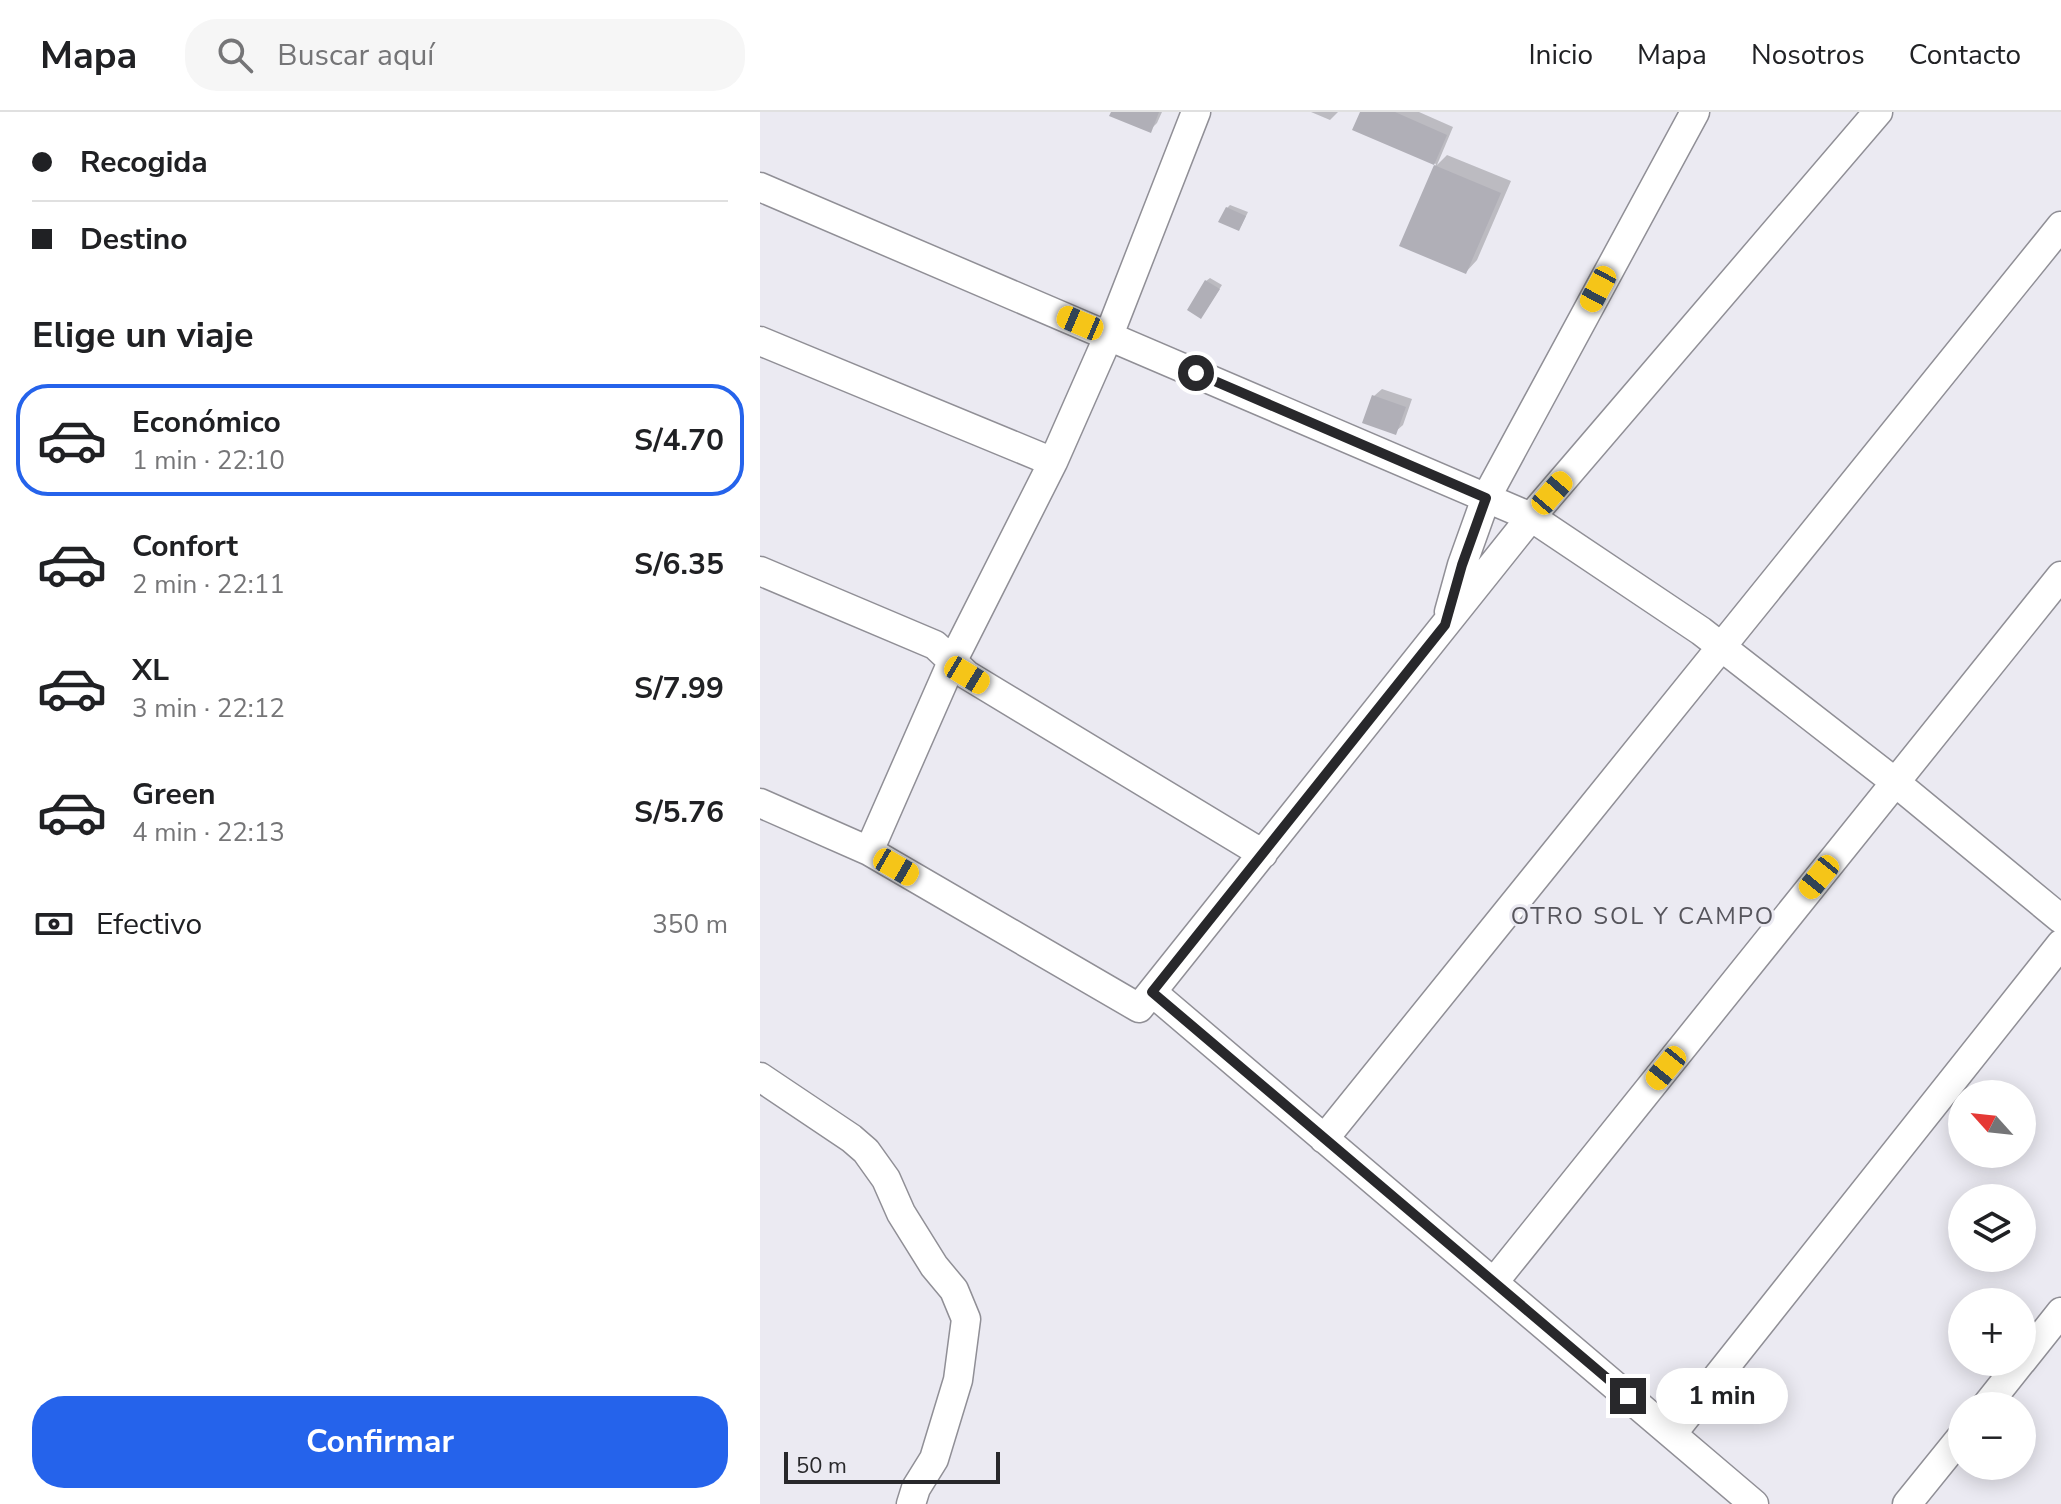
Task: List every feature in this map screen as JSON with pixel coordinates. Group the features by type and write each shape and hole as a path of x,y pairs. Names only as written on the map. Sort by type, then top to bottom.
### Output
{"street":[{"path":"869,851 952,662 1053,462 1109,335 1196,112"},
{"path":"1445,625 1486,498 1695,112"},
{"path":"760,803 869,851 1139,1008 1531,517 1878,112"},
{"path":"760,187 1531,517 1721,647 1895,782 2061,919"},
{"path":"1324,1139 2061,226"},
{"path":"760,341 1053,462"},
{"path":"760,571 935,645 967,675 1263,854"},
{"path":"1494,1282 2061,576"},
{"path":"1672,1434 2061,944"},
{"path":"1152,992 1754,1504"},
{"path":"760,1077 866,1151 886,1179 901,1213 934,1266 954,1290 966,1319 958,1380 934,1459 916,1488 911,1504"},
{"path":"2036,1344 2061,1312"},
{"path":"1997,1392 2011,1376"},
{"path":"1907,1504 1948,1453"}],"building":[{"path":"1111,112 1159,112 1151,133 1109,116"},
{"path":"1360,112 1395,112 1447,135 1434,165 1352,130"},
{"path":"1434,165 1501,193 1466,274 1399,246"},
{"path":"1226,207 1246,216 1239,231 1218,222"},
{"path":"1205,280 1220,289 1201,319 1187,310"},
{"path":"1372,395 1406,407 1396,435 1362,423"}],"district":[{"name":"OTRO SOL Y CAMPO","path":"1643,916"}],"route":[{"path":"1196,373 1486,498 1445,625 1152,992 1628,1396"}]}
